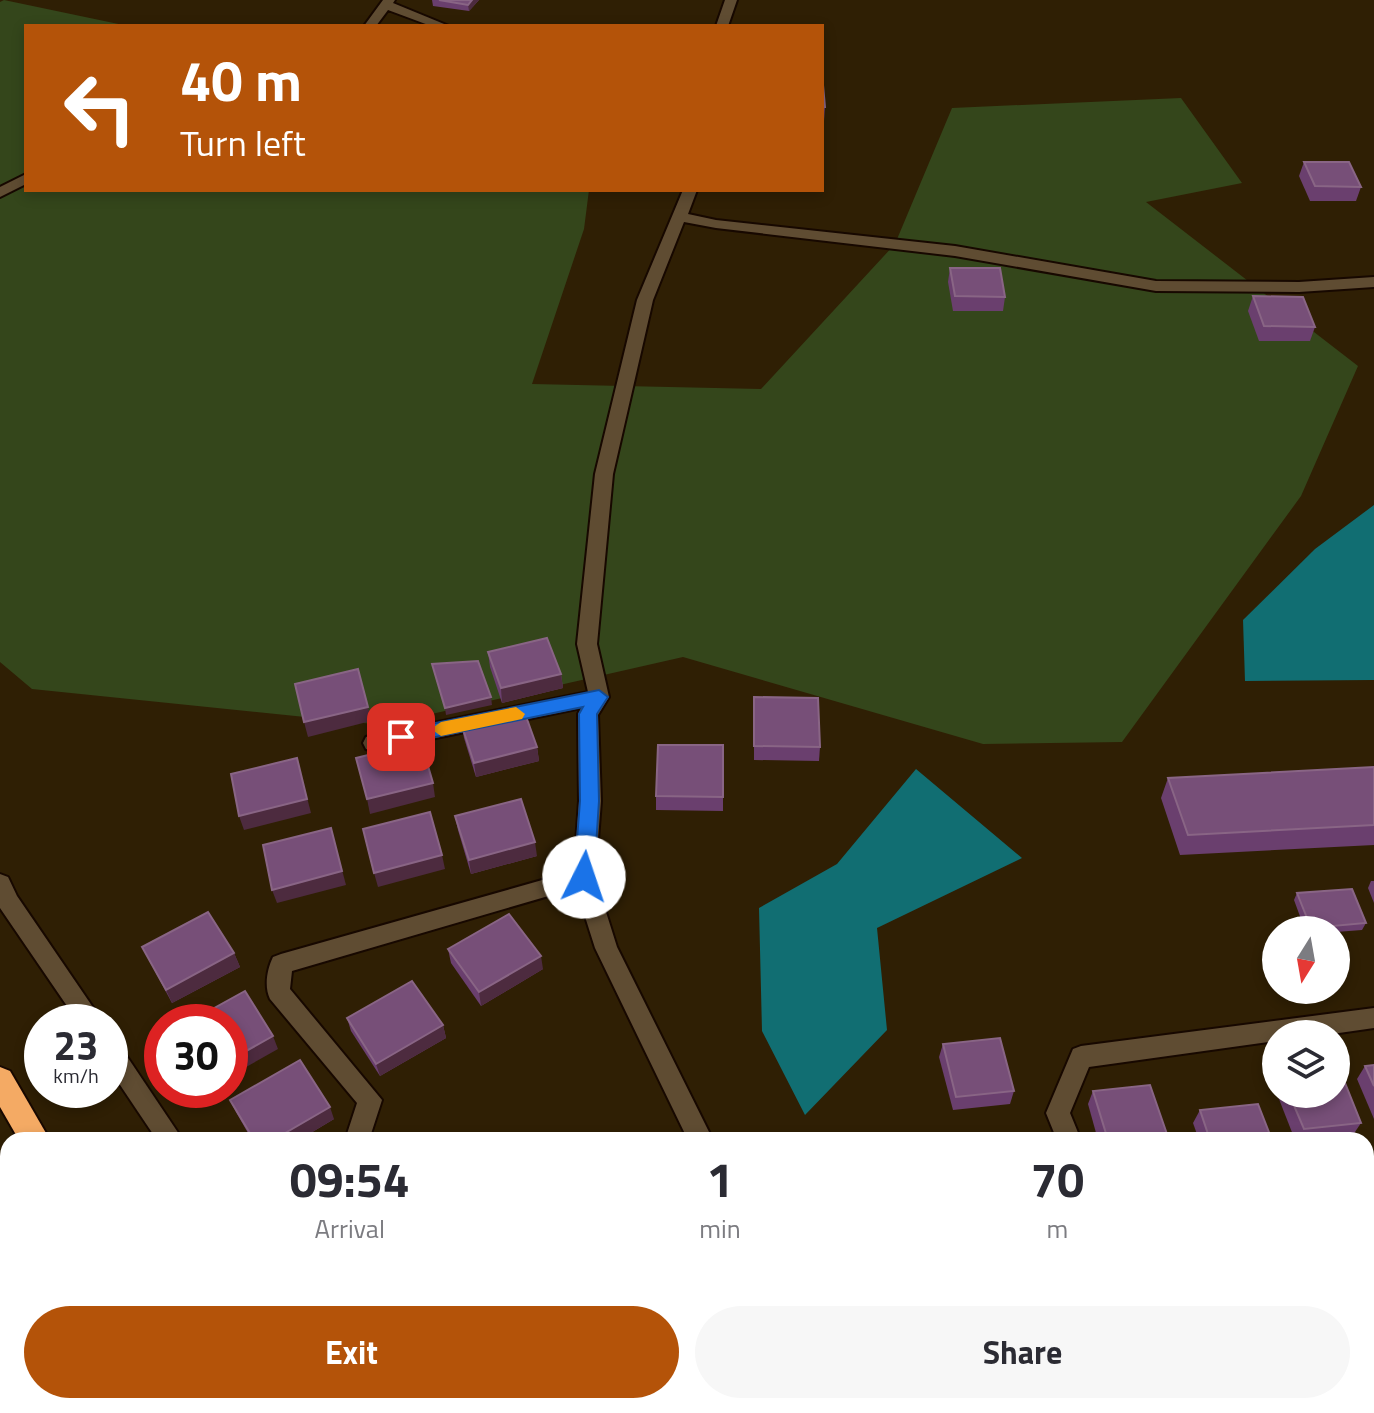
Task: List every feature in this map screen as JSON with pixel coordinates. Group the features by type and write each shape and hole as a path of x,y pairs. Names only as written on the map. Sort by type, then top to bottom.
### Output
{"highway":[{"path":"0,1080 30,1132"}],"street":[{"path":"723,24 731,0"},
{"path":"372,24 388,2 438,24"},
{"path":"0,193 24,179"},
{"path":"689,192 645,300 604,474 587,644 599,697 588,714 590,801 584,877 606,948 697,1132"},
{"path":"677,216 716,224 955,251 1156,286 1299,287 1374,282"},
{"path":"373,743 599,697"},
{"path":"360,1132 370,1100 278,992 281,964 584,877"},
{"path":"0,883 8,901 79,1004"},
{"path":"1066,1132 1058,1113 1081,1057 1374,1018"},
{"path":"128,1077 166,1132"}],"green space":[{"path":"4,0 118,24 24,24 24,192 589,192 584,229 532,384 761,389 895,244 952,108 1181,98 1242,183 1146,202 1358,366 1301,496 1122,742 983,744 683,657 383,725 32,689 0,662 0,2"}],"water":[{"path":"1374,505 1374,680 1245,681 1243,620 1315,549"},
{"path":"916,769 1022,858 877,928 887,1030 805,1115 762,1031 759,908 837,864"}],"building":[{"path":"439,0 472,0 468,5"},
{"path":"1304,162 1349,162 1361,187 1315,186"},
{"path":"950,268 1000,268 1005,297 955,296"},
{"path":"1253,296 1303,297 1315,327 1264,326"},
{"path":"547,638 561,674 501,688 488,652"},
{"path":"478,661 491,697 445,708 432,664"},
{"path":"358,669 368,707 304,722 295,684"},
{"path":"754,697 818,698 820,747 754,746"},
{"path":"523,708 537,747 474,763 461,723"},
{"path":"421,742 433,783 367,799 356,758"},
{"path":"658,745 723,745 723,797 656,796"},
{"path":"297,758 307,799 239,816 231,774"},
{"path":"1374,767 1374,825 1188,835 1168,778"},
{"path":"521,799 535,842 469,860 455,816"},
{"path":"430,812 442,855 374,873 363,829"},
{"path":"331,828 342,871 272,890 263,845"},
{"path":"1352,889 1366,923 1350,924 1350,916 1306,916 1297,893"},
{"path":"208,912 234,953 166,990 142,947"},
{"path":"509,914 541,956 479,992 448,949"},
{"path":"412,981 443,1025 376,1064 347,1018"},
{"path":"245,991 273,1036 248,1050 248,1004 222,1004"},
{"path":"1000,1038 1014,1091 956,1097 943,1044"},
{"path":"300,1060 330,1107 287,1132 249,1132 235,1108 248,1108 248,1090"},
{"path":"1374,1065 1374,1086 1365,1066"},
{"path":"1150,1085 1166,1132 1106,1132 1093,1091"},
{"path":"1350,1096 1361,1123 1304,1129 1295,1108 1350,1108"},
{"path":"1258,1104 1269,1132 1207,1132 1200,1110"}],"slow traffic":[{"path":"441,729 516,714"}],"route":[{"path":"401,737 599,697 588,714 590,801 584,877"}]}
